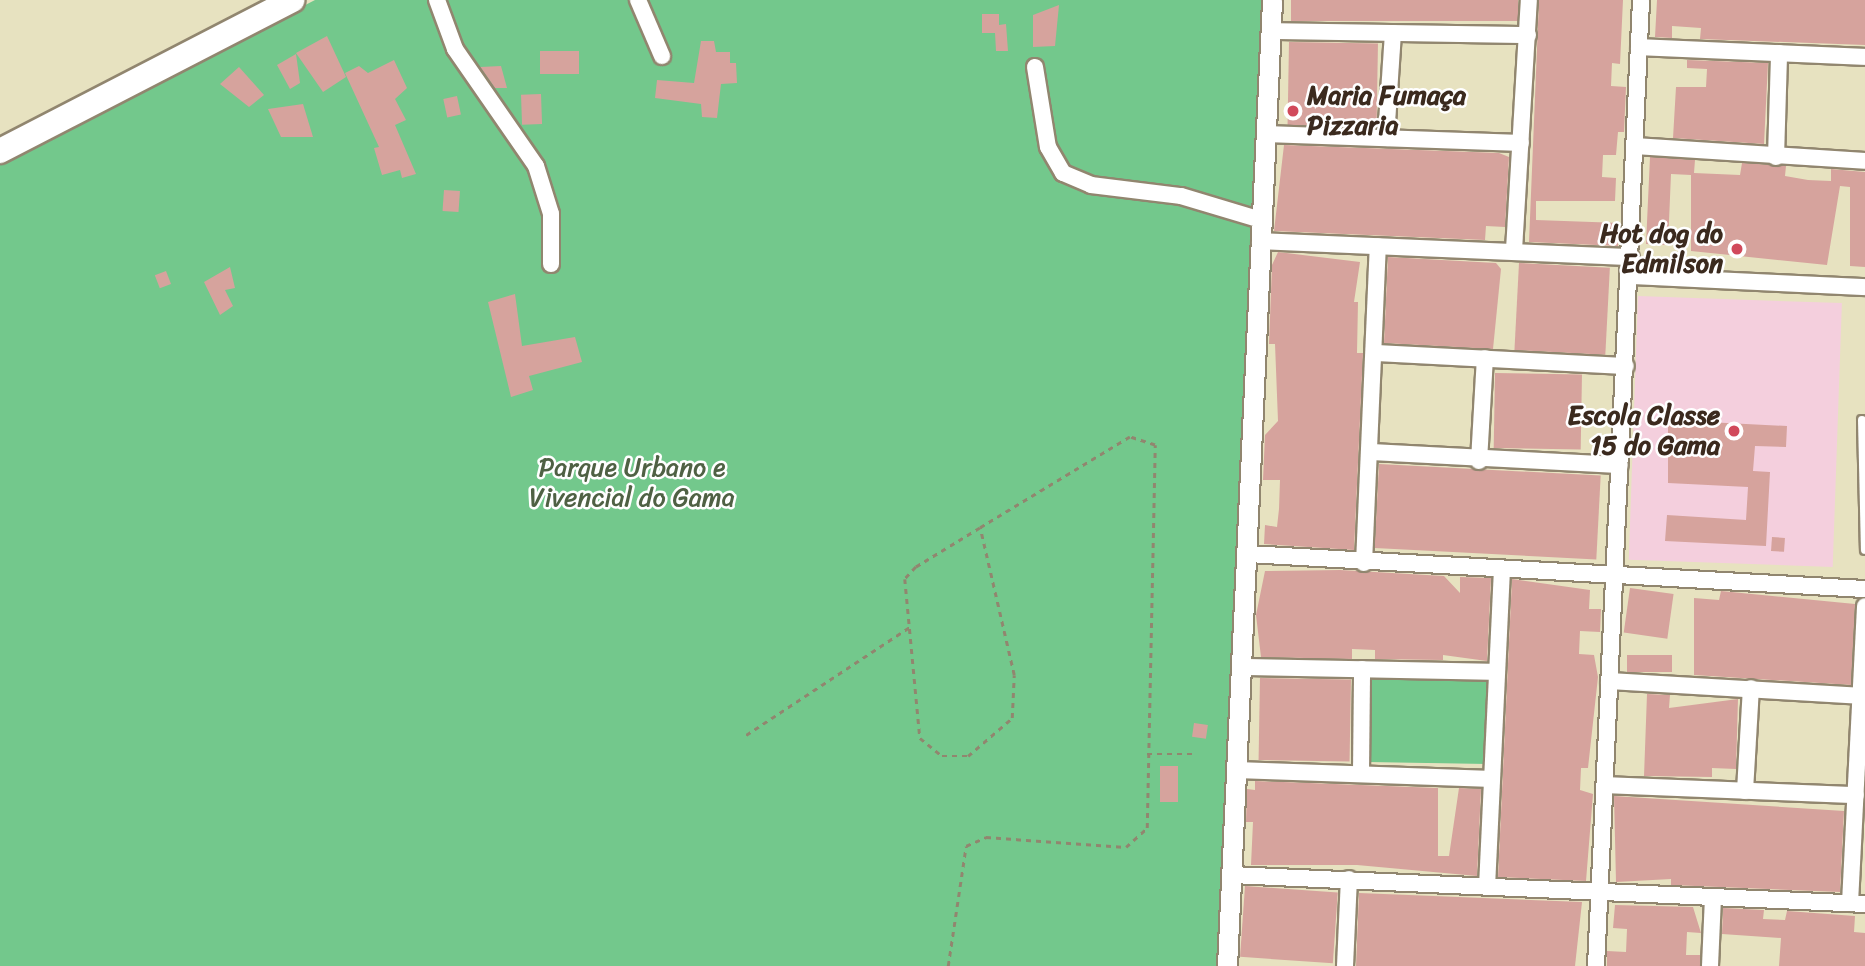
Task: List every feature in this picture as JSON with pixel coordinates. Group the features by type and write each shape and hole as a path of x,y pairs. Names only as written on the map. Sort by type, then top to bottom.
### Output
{"main road":[{"path":"0,151 292,0"}],"street":[{"path":"437,0 455,49 536,166 551,214 551,264"},
{"path":"638,0 662,56"},
{"path":"1227,966 1272,0"},
{"path":"1514,250 1529,0"},
{"path":"1596,966 1641,0"},
{"path":"1270,31 1528,35"},
{"path":"1386,138 1393,33"},
{"path":"1639,47 1865,57"},
{"path":"1776,157 1779,53"},
{"path":"1035,67 1048,147 1063,173 1091,185 1181,196 1261,220"},
{"path":"1266,134 1521,143"},
{"path":"1635,146 1865,161"},
{"path":"1260,241 1630,257"},
{"path":"1363,563 1378,246"},
{"path":"1630,276 1865,287"},
{"path":"1375,352 1626,366"},
{"path":"1479,461 1485,358"},
{"path":"1370,452 1479,461 1620,466"},
{"path":"1248,554 1363,563 1865,589"},
{"path":"1487,887 1494,672 1502,569"},
{"path":"1232,875 1858,903 1856,795 1865,606"},
{"path":"1242,667 1494,672"},
{"path":"1361,772 1362,669"},
{"path":"1609,681 1860,696"},
{"path":"1745,791 1751,688"},
{"path":"1237,770 1361,772 1492,779"},
{"path":"1605,785 1856,795"},
{"path":"1345,966 1349,879"},
{"path":"1710,966 1713,897"}],"lane":[{"path":"1862,420 1865,550"}],"path":[{"path":"948,966 966,846 985,837 1126,847 1147,828 1155,445 1130,437 980,528 905,579 920,738 942,756 968,756 1012,718 1016,699 980,528"},
{"path":"746,734 910,626"},
{"path":"1147,754 1196,754"}],"shaded area":[{"name":"Escola Classe 15 do Gama","path":"1638,296 1842,303 1833,567 1629,560"}],"green space":[{"name":"Parque Urbano e Vivencial do Gama","path":"315,0 1265,0 1219,966 0,966 0,163"},
{"path":"1370,672 1489,674 1487,764 1368,762"}],"building":[{"path":"1291,0 1518,0 1518,21 1291,21"},
{"path":"1539,0 1623,0 1620,64 1612,63 1611,86 1626,87 1624,132 1618,132 1616,155 1603,155 1602,177 1616,178 1615,201 1536,201 1536,220 1620,223 1618,246 1529,242"},
{"path":"1657,0 1865,0 1865,45 1700,39 1701,28 1672,26 1672,38 1655,37"},
{"path":"1059,5 1055,46 1033,47 1033,15"},
{"path":"982,14 999,14 999,25 1006,24 1008,51 996,51 995,33 982,33"},
{"path":"327,36 346,77 323,92 296,53"},
{"path":"701,41 714,41 716,52 730,52 730,63 736,63 737,83 721,84 717,118 702,117 701,104 655,98 657,80 694,83"},
{"path":"1289,42 1378,44 1377,127 1288,125"},
{"path":"540,51 579,51 579,74 540,74"},
{"path":"296,54 300,83 290,89 277,65"},
{"path":"394,60 407,88 395,99 406,120 395,125 416,174 402,178 400,170 382,175 374,148 379,147 345,73 359,66 368,73"},
{"path":"1687,60 1768,63 1764,144 1673,138 1676,87 1706,87 1707,69 1687,68"},
{"path":"501,66 507,88 495,88 480,67"},
{"path":"239,67 264,95 249,107 220,84"},
{"path":"541,94 542,124 522,125 521,95"},
{"path":"457,96 461,115 447,117 443,99"},
{"path":"303,104 313,137 281,137 268,109"},
{"path":"1284,145 1499,153 1509,157 1505,227 1486,226 1485,240 1274,231"},
{"path":"1650,157 1695,160 1694,173 1740,175 1742,163 1786,166 1785,176 1808,180 1831,181 1831,169 1865,172 1865,267 1850,266 1850,187 1840,186 1827,265 1691,251 1691,175 1671,174 1668,245 1646,244"},
{"path":"444,190 460,191 458,212 443,211"},
{"path":"1278,252 1360,262 1354,302 1358,302 1357,353 1363,353 1354,550 1264,544 1265,525 1277,527 1279,509 1280,480 1263,480 1265,435 1278,421 1275,344 1269,344 1272,265"},
{"path":"1388,257 1496,263 1501,269 1493,349 1384,343"},
{"path":"1519,263 1610,268 1605,355 1514,350"},
{"path":"230,267 235,288 225,290 233,306 220,315 204,282"},
{"path":"166,271 171,284 160,288 155,275"},
{"path":"515,294 522,346 575,337 582,362 529,376 533,390 511,397 488,302"},
{"path":"1495,373 1582,375 1581,450 1494,448"},
{"path":"1668,420 1787,426 1786,447 1755,446 1753,471 1770,472 1766,546 1665,541 1667,515 1746,520 1748,487 1668,483"},
{"path":"1379,464 1601,476 1596,560 1375,548"},
{"path":"1772,537 1785,538 1784,552 1771,551"},
{"path":"1340,570 1444,576 1460,593 1460,577 1491,578 1487,661 1443,655 1443,660 1375,659 1375,650 1352,649 1352,659 1261,657 1256,615 1265,571"},
{"path":"1512,579 1590,590 1589,609 1601,609 1600,632 1580,631 1579,654 1594,655 1598,677 1588,768 1581,768 1580,790 1593,794 1586,881 1498,877"},
{"path":"1630,588 1674,594 1667,639 1624,633"},
{"path":"1721,591 1855,604 1851,685 1694,675 1694,598 1719,600"},
{"path":"1627,655 1672,655 1672,672 1627,672"},
{"path":"1260,678 1351,680 1350,762 1259,760"},
{"path":"1647,694 1670,695 1669,708 1738,699 1736,769 1712,768 1712,777 1644,776"},
{"path":"1194,723 1208,725 1206,739 1192,737"},
{"path":"1160,766 1178,766 1178,802 1160,802"},
{"path":"1255,781 1438,788 1438,856 1449,856 1459,788 1481,789 1477,876 1357,865 1251,865 1253,822 1246,822 1247,789 1255,790"},
{"path":"1614,796 1844,811 1840,892 1671,885 1671,879 1616,882"},
{"path":"1245,886 1338,892 1333,963 1240,957"},
{"path":"1359,893 1582,902 1575,966 1356,966"},
{"path":"1615,905 1693,907 1701,933 1687,932 1686,955 1700,955 1700,966 1607,966 1607,951 1626,952 1627,929 1613,928"},
{"path":"1723,908 1764,910 1763,919 1785,920 1787,911 1855,916 1854,932 1865,933 1865,966 1779,966 1781,938 1722,934"}],"place":[{"name":"Maria Fumaça Pizzaria","path":"1293,111"},
{"name":"Hot dog do Edmilson","path":"1737,249"},
{"name":"Escola Classe 15 do Gama","path":"1734,431"}]}
